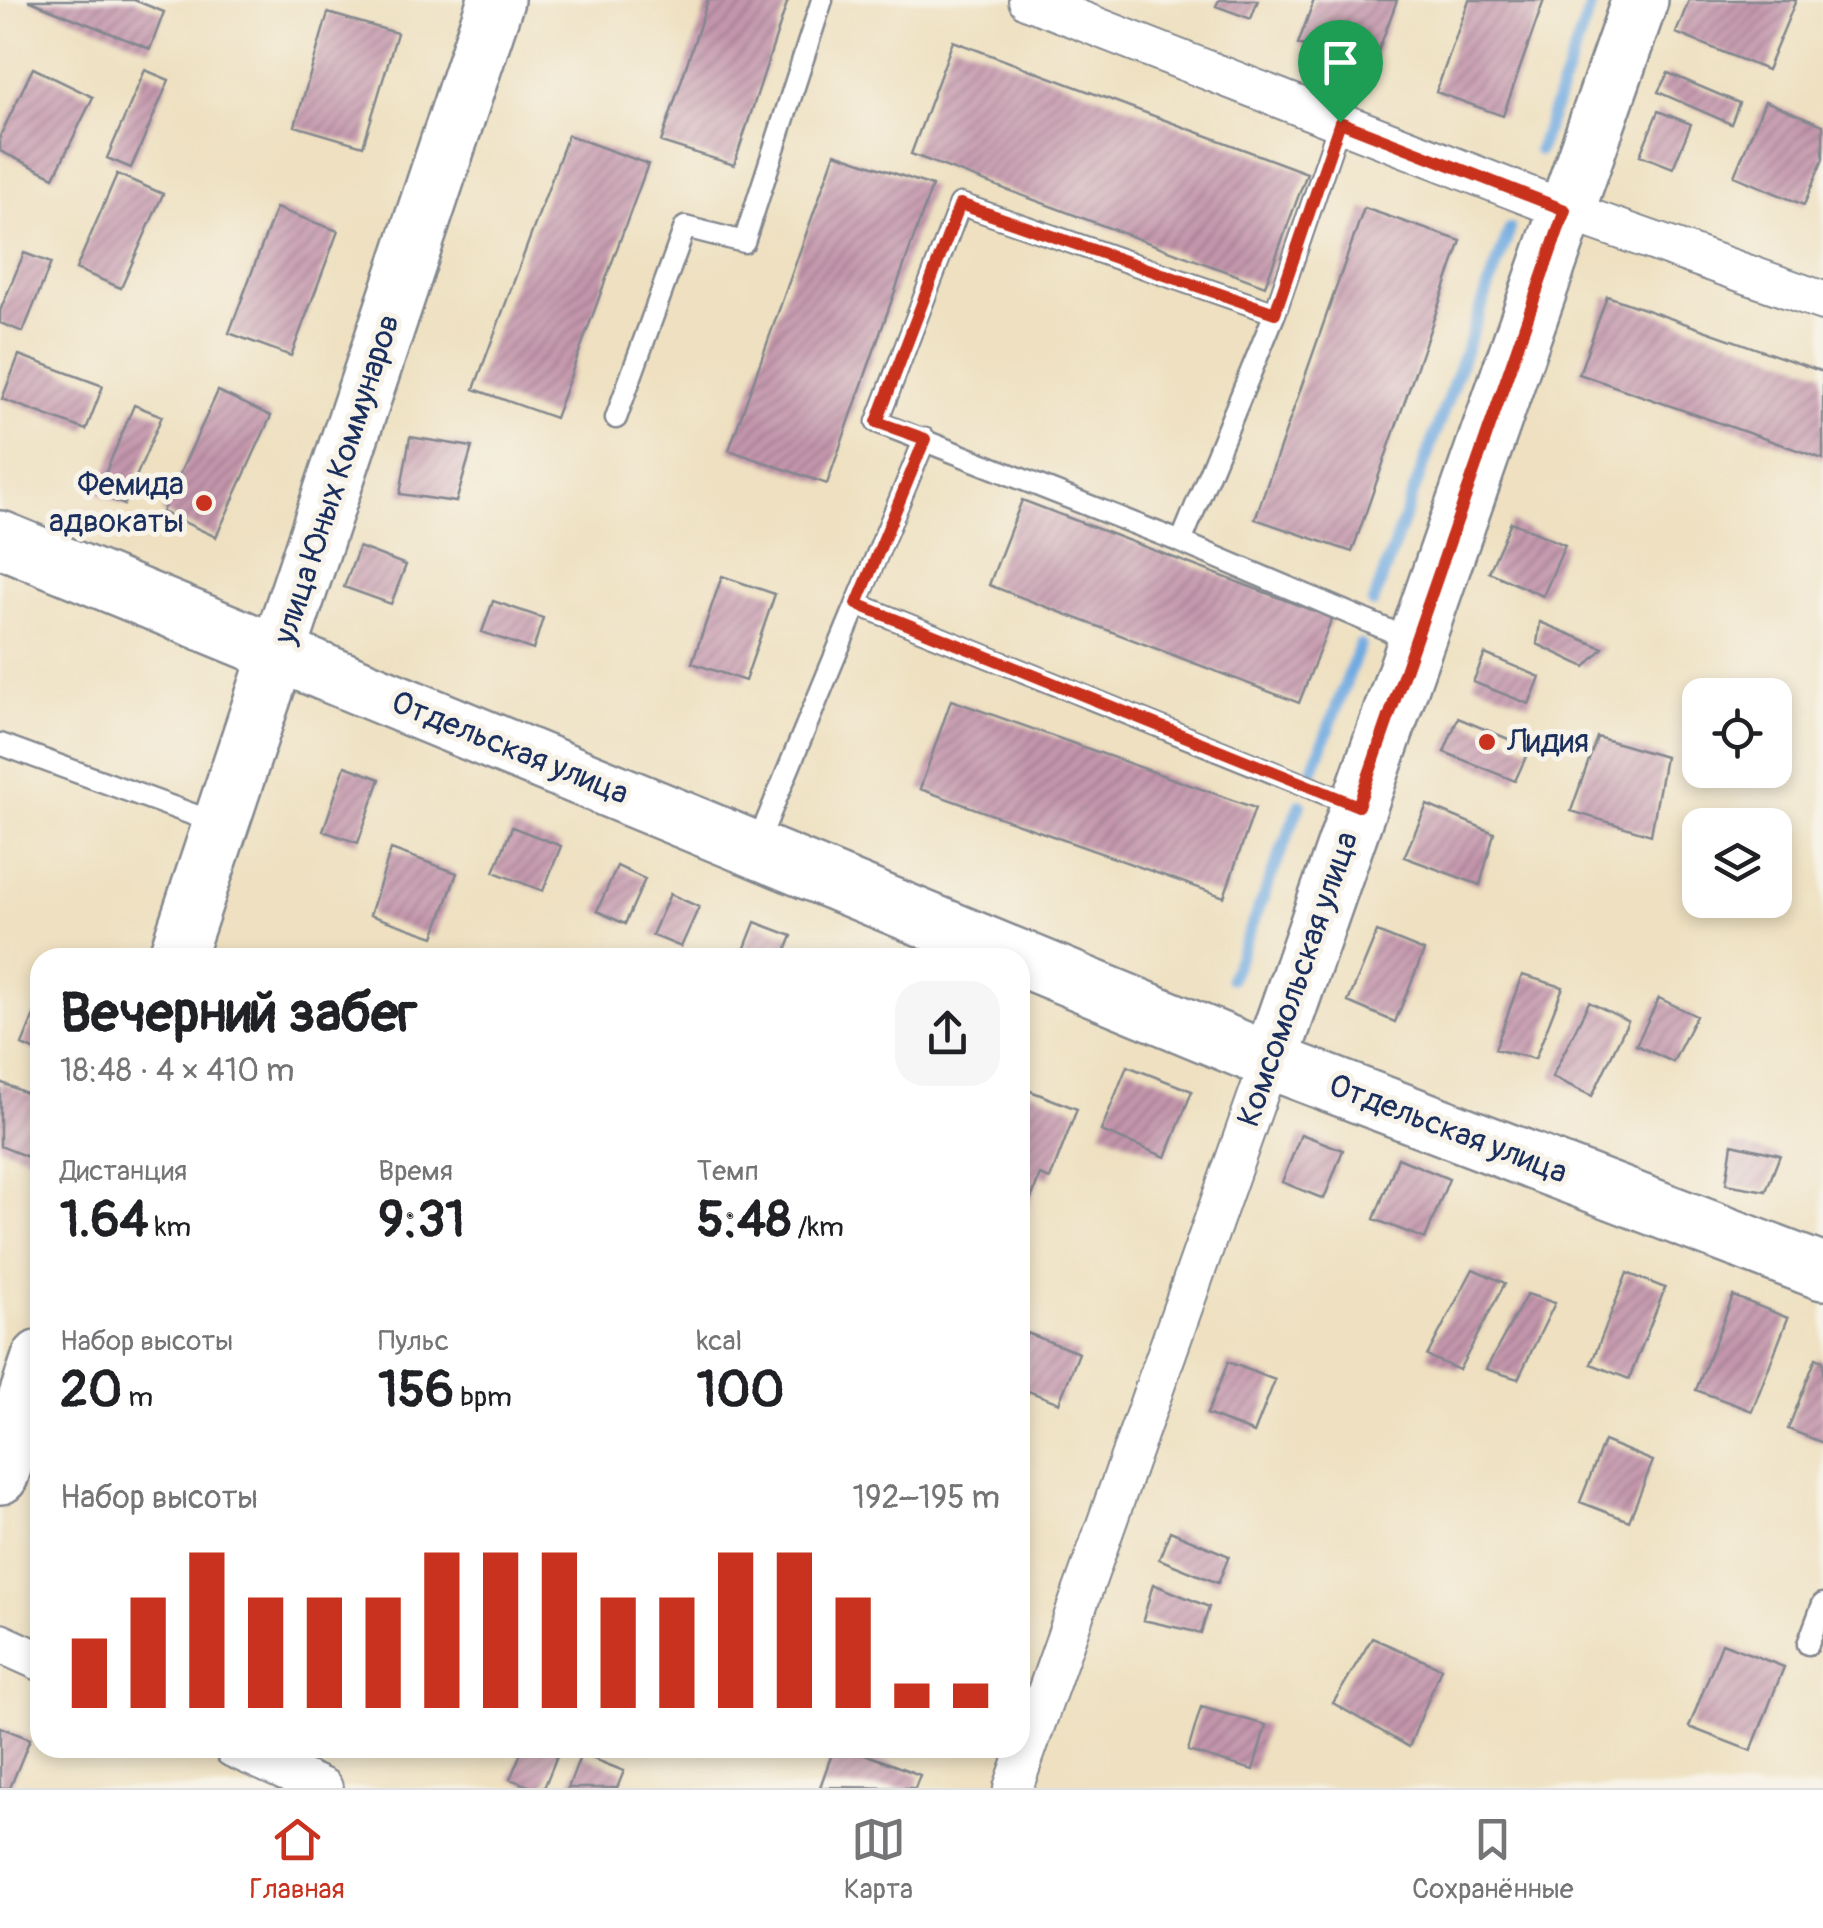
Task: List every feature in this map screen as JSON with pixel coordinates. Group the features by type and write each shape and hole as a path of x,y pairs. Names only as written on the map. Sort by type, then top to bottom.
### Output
{"street":[{"name":"улица Юных Коммунаров","path":"179,948 496,0"},
{"path":"1028,0 1565,210 1823,302"},
{"name":"Комсомольская улица","path":"1030,1737 1640,0"},
{"name":"Отдельская улица","path":"0,538 996,948"},
{"name":"Отдельская улица","path":"1030,962 1270,1061 1823,1272"},
{"path":"0,1476 30,1388"},
{"path":"0,1642 30,1656"},
{"path":"256,1758 323,1788"},
{"name":"Комсомольская улица","path":"1012,1788 1023,1758"}],"lane":[{"path":"616,418 685,227 744,242 822,0"},
{"path":"1181,542 1275,313 1340,122"},
{"path":"1275,313 960,204 877,422 1181,542 1416,641"},
{"path":"756,849 925,439"},
{"path":"857,604 1358,806"},
{"path":"0,744 220,825"},
{"path":"1808,1644 1823,1604"}],"building":[{"path":"28,0 134,0 164,12 150,49"},
{"path":"708,0 788,0 734,165 661,142"},
{"path":"1219,0 1258,0 1251,19 1216,6"},
{"path":"1314,0 1397,0 1371,71 1298,44"},
{"path":"1469,0 1544,0 1503,116 1436,92"},
{"path":"1689,0 1796,0 1767,70 1676,33"},
{"path":"328,13 397,33 363,146 295,126"},
{"path":"953,41 1307,173 1265,286 911,154"},
{"path":"33,68 93,97 54,177 0,151 0,136"},
{"path":"145,70 169,80 131,168 107,158"},
{"path":"1668,73 1739,103 1731,124 1658,92"},
{"path":"1765,101 1823,125 1823,159 1804,205 1734,176"},
{"path":"1658,111 1691,124 1673,168 1640,155"},
{"path":"568,135 648,164 555,418 474,389"},
{"path":"835,153 932,186 827,484 729,450"},
{"path":"117,174 163,194 121,288 76,269"},
{"path":"276,208 338,231 291,356 229,333"},
{"path":"1364,208 1461,241 1352,552 1255,519"},
{"path":"24,253 51,263 23,332 0,323 0,311"},
{"path":"1607,296 1823,372 1823,459 1579,374"},
{"path":"19,355 103,386 86,430 2,399"},
{"path":"218,391 271,416 216,537 162,512"},
{"path":"134,405 162,416 124,505 97,493"},
{"path":"410,437 472,447 456,502 400,494"},
{"path":"1022,500 1332,618 1299,703 989,585"},
{"path":"1511,522 1565,545 1543,596 1489,572"},
{"path":"359,547 406,565 391,604 344,587"},
{"path":"722,576 775,594 745,681 692,663"},
{"path":"493,601 543,618 533,650 482,632"},
{"path":"1540,622 1603,648 1585,667 1537,644"},
{"path":"1485,654 1540,677 1529,704 1473,682"},
{"path":"951,700 1255,808 1224,897 920,789"},
{"path":"1458,718 1530,748 1515,781 1444,752"},
{"path":"1597,737 1665,757 1651,835 1571,811"},
{"path":"345,766 380,779 358,843 323,831"},
{"path":"1427,805 1494,833 1480,885 1404,857"},
{"path":"512,827 561,846 543,891 494,872"},
{"path":"391,849 457,873 434,937 370,915"},
{"path":"617,866 645,879 625,924 597,911"},
{"path":"670,894 699,907 681,947 652,935"},
{"path":"755,922 792,936 787,948 745,948"},
{"path":"1377,932 1424,951 1395,1022 1348,1002"},
{"path":"1522,975 1563,987 1535,1059 1495,1049"},
{"path":"1659,998 1696,1016 1673,1062 1636,1045"},
{"path":"1589,1002 1628,1021 1592,1096 1552,1077"},
{"path":"30,1025 30,1049 22,1045"},
{"path":"1127,1066 1192,1091 1166,1157 1101,1131"},
{"path":"0,1082 30,1095 30,1158 0,1146"},
{"path":"1030,1091 1077,1109 1050,1179 1040,1175 1030,1202"},
{"path":"1301,1134 1343,1150 1324,1199 1282,1182"},
{"path":"1732,1144 1780,1155 1766,1191 1726,1184"},
{"path":"1398,1158 1449,1179 1425,1239 1374,1219"},
{"path":"1473,1269 1505,1283 1459,1370 1427,1356"},
{"path":"1627,1273 1665,1288 1629,1379 1591,1364"},
{"path":"1527,1294 1555,1303 1518,1379 1486,1369"},
{"path":"1733,1296 1788,1318 1752,1411 1696,1390"},
{"path":"1030,1334 1079,1353 1059,1403 1030,1392"},
{"path":"1816,1358 1823,1361 1823,1443 1788,1429"},
{"path":"1228,1362 1275,1380 1254,1433 1207,1414"},
{"path":"1604,1441 1653,1461 1629,1521 1580,1502"},
{"path":"1170,1531 1229,1556 1218,1583 1159,1559"},
{"path":"1153,1584 1209,1607 1201,1633 1143,1620"},
{"path":"1372,1638 1441,1668 1409,1747 1333,1703"},
{"path":"1722,1643 1784,1667 1751,1751 1689,1727"},
{"path":"1201,1707 1266,1725 1253,1770 1188,1751"},
{"path":"0,1727 30,1739 10,1788 0,1788"},
{"path":"519,1758 556,1758 544,1788 510,1779"},
{"path":"579,1758 591,1758 624,1771 617,1788 568,1788"},
{"path":"830,1758 875,1758 920,1775 915,1788 820,1787"}],"waterway":[{"path":"1539,150 1593,0"},
{"path":"1373,603 1510,229"},
{"path":"1312,772 1360,645"},
{"path":"1231,978 1300,804"}],"place":[{"name":"Фемида адвокаты","path":"204,503"},
{"name":"Лидия","path":"1487,742"}],"route":[{"path":"1340,122 1565,210 1358,806 857,604 925,439 877,422 960,204 1275,313 1340,122"}]}
